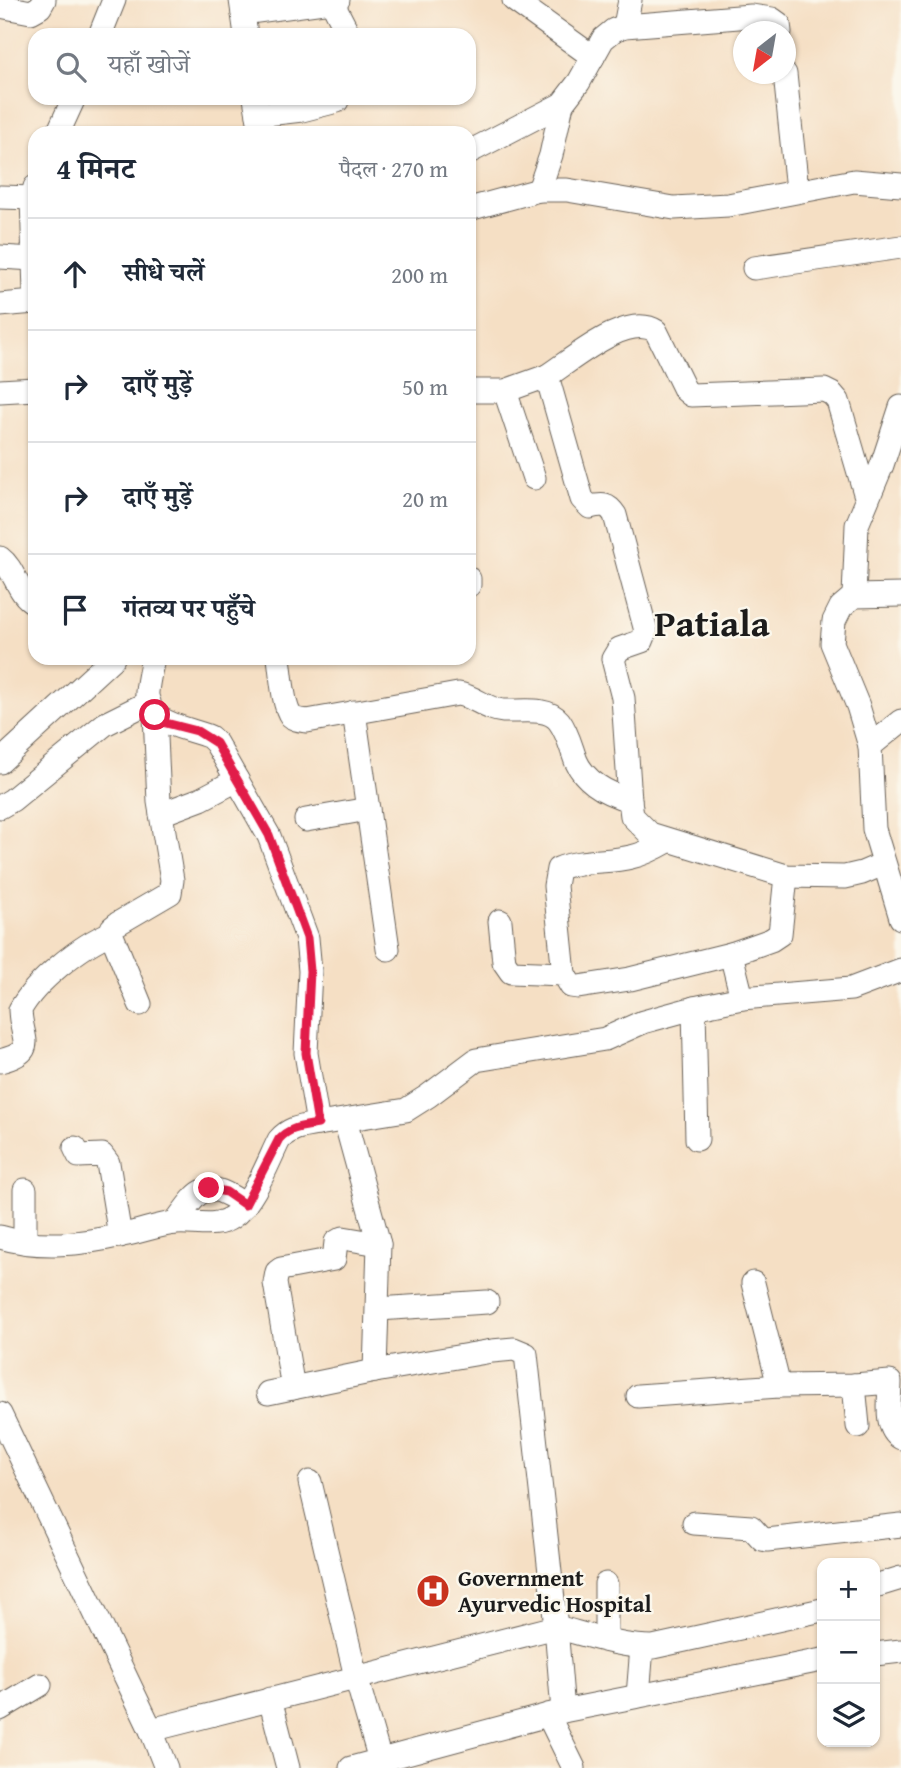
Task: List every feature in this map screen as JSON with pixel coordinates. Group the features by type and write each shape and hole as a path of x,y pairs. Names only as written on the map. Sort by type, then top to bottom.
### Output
{"street":[{"path":"0,6 31,12 40,7 44,0"},
{"path":"103,28 114,0"},
{"path":"514,0 593,57"},
{"path":"625,26 631,0"},
{"path":"243,16 335,1 346,28"},
{"path":"539,190 551,155 562,104 608,34 625,26 751,16 775,21"},
{"path":"786,84 797,190"},
{"path":"476,148 562,104"},
{"path":"61,126 71,105"},
{"path":"258,115 321,105"},
{"path":"476,207 539,190 567,190 674,208 728,205 854,181 901,185"},
{"path":"0,197 28,195"},
{"path":"754,268 901,247"},
{"path":"0,257 28,259"},
{"path":"0,305 28,303"},
{"path":"476,391 505,390 547,376 609,335 634,326 644,326 656,331 685,390 691,395 824,390 832,394 838,401 867,500"},
{"path":"547,376 582,499 590,507 604,504 611,508 615,515 646,631 642,641 620,649 614,659 623,698 632,816 650,834 786,876 845,877 883,864"},
{"path":"0,391 28,389"},
{"path":"505,390 534,478"},
{"path":"855,596 857,525 882,465 901,407"},
{"path":"0,558 9,566 28,599"},
{"path":"901,595 855,596 841,607 834,621 832,643 858,706 870,746 874,829 901,919"},
{"path":"0,762 105,665"},
{"path":"0,1062 14,1058 24,1051 26,1041 20,1010 29,996 71,957 96,939 111,933 117,924 170,893 172,880 161,814 152,708 147,694 152,665"},
{"path":"280,665 286,705 294,719 307,721 458,694 469,695 496,710 550,714 559,720 586,777 611,795 630,800"},
{"path":"152,708 166,723 210,737 216,743 269,835 307,938 310,971 306,1053 318,1124"},
{"path":"0,807 105,724 152,708"},
{"path":"354,712 388,949"},
{"path":"870,746 901,721"},
{"path":"161,814 201,799 237,780"},
{"path":"306,820 368,809"},
{"path":"668,841 630,858 568,865 558,869 555,886 564,974 571,986 630,979 731,954 771,940 780,934 786,876"},
{"path":"500,921 504,962 508,969 522,973 564,974"},
{"path":"111,933 141,1004"},
{"path":"731,954 742,998"},
{"path":"0,1237 24,1242 60,1244 120,1236 175,1223 225,1222 245,1205 279,1139 286,1132 295,1128 406,1110 475,1060 605,1039 643,1022 742,998 851,989 901,970"},
{"path":"694,1008 697,1139"},
{"path":"345,1120 379,1244 376,1371"},
{"path":"75,1148 79,1156 102,1155 108,1163 120,1236"},
{"path":"175,1223 194,1198 209,1188 226,1192 245,1205"},
{"path":"24,1191 24,1242"},
{"path":"293,1388 275,1283 277,1272 334,1259 336,1242 343,1237 379,1244"},
{"path":"753,1283 779,1386"},
{"path":"378,1309 487,1302"},
{"path":"268,1393 492,1351 514,1349 526,1354 556,1627 555,1713 574,1768"},
{"path":"638,1396 896,1381 890,1428 901,1438"},
{"path":"854,1385 858,1426"},
{"path":"0,1414 8,1448 150,1730 166,1768"},
{"path":"310,1482 356,1677 380,1760"},
{"path":"694,1523 751,1527 762,1539 767,1540 901,1525"},
{"path":"880,1584 901,1578"},
{"path":"606,1584 606,1640"},
{"path":"150,1730 556,1627 642,1647 667,1645 817,1612"},
{"path":"638,1696 642,1647"},
{"path":"880,1653 901,1651"},
{"path":"351,1768 555,1713 817,1661"},
{"path":"0,1709 40,1685"},
{"path":"270,1699 288,1768"}],"place":[{"name":"Government Ayurvedic Hospital","path":"433,1591"}],"district":[{"name":"Patiala","path":"712,623"}],"route":[{"path":"155,715 166,723 197,731 216,743 269,835 307,938 310,971 306,1053 318,1124 295,1128 279,1139 245,1205 226,1192 209,1188"}]}
